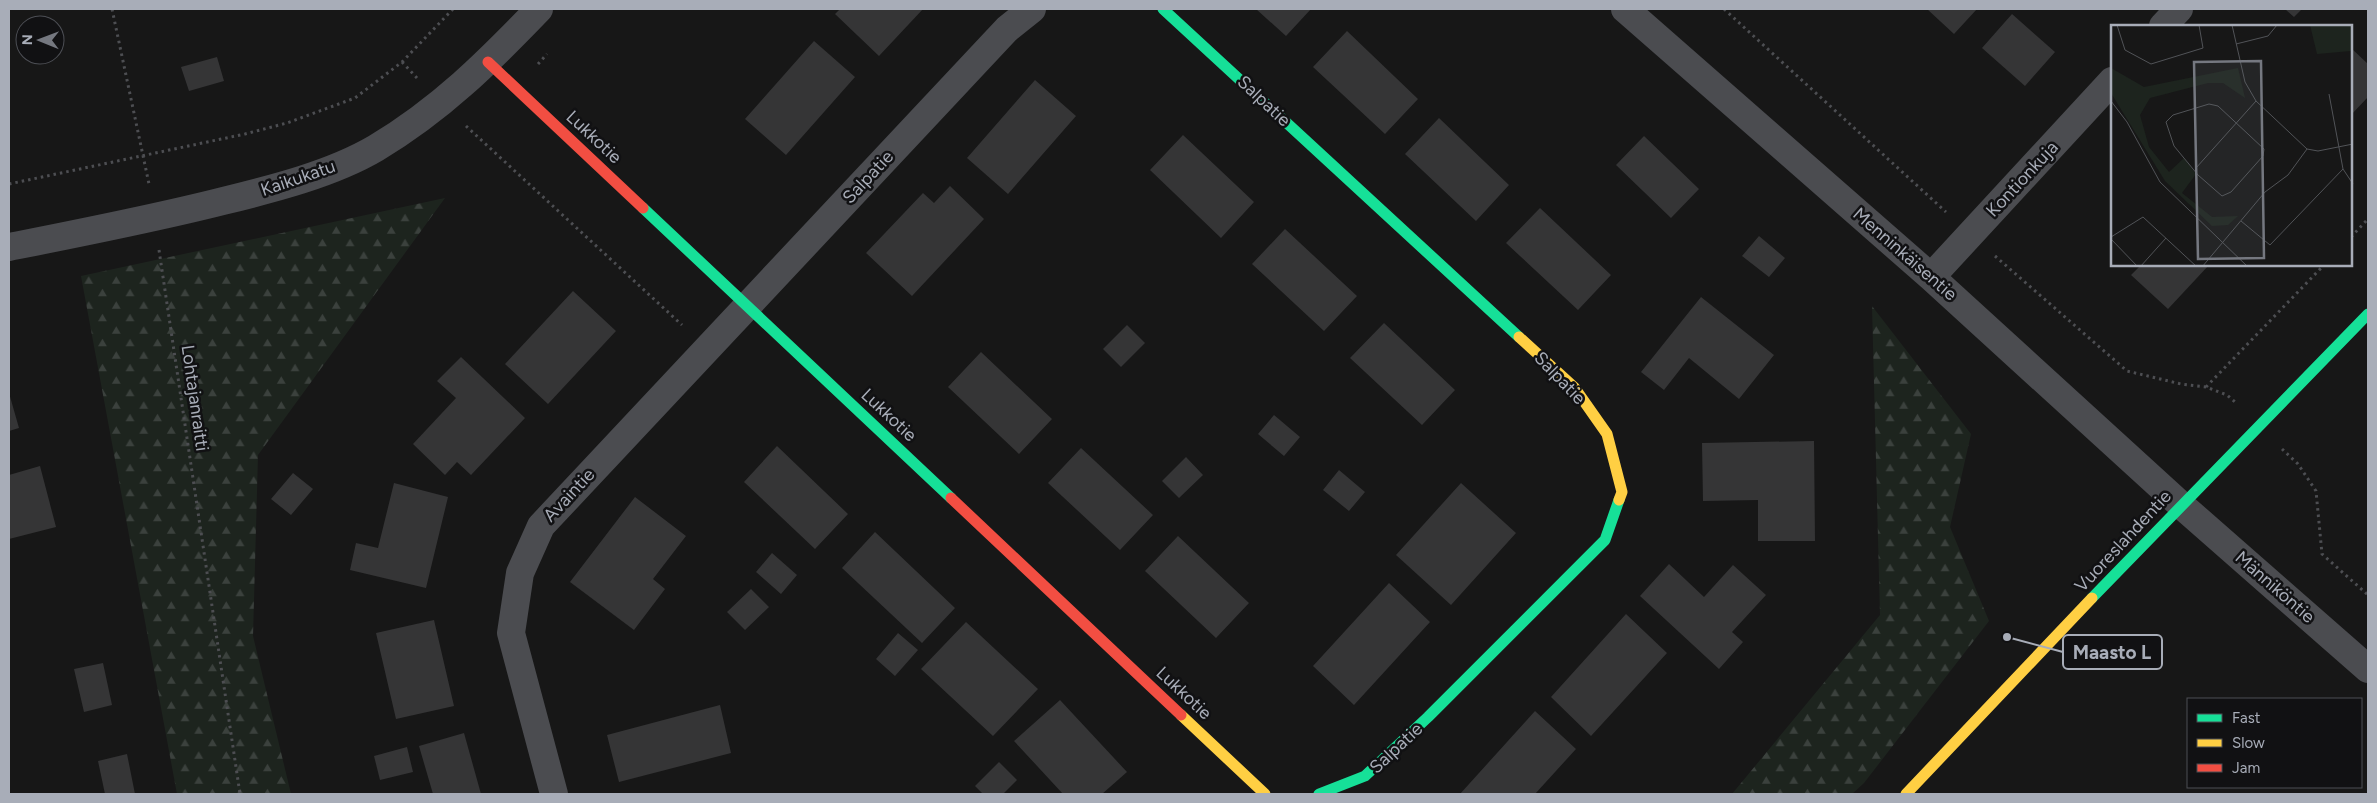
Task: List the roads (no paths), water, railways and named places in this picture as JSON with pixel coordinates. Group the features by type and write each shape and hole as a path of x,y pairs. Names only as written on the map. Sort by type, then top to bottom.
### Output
{"street":[{"name":"Kaikukatu","path":"9,247 155,218 257,193 318,174 374,149 442,104 488,62 538,9"},
{"name":"Salpatie","path":"747,304 1007,30 1032,9"},
{"name":"Salpatie","path":"1163,9 1574,387 1607,434 1622,492 1605,540 1428,718 1365,776 1319,794"},
{"name":"Menninkäisentie","path":"1625,9 1931,277 2181,505"},
{"path":"2163,25 2179,9"},
{"name":"Lukkotie","path":"488,62 1265,794"},
{"name":"Kontionkuja","path":"1931,277 2111,82"},
{"name":"Avaintie","path":"554,794 511,633 520,573 541,526 747,304"},
{"name":"Vuoreslahdentie","path":"1906,794 2181,505 2368,314"},
{"name":"Männiköntie","path":"2181,505 2368,669"}],"place":[{"name":"Maasto L","path":"2007,637"}]}
